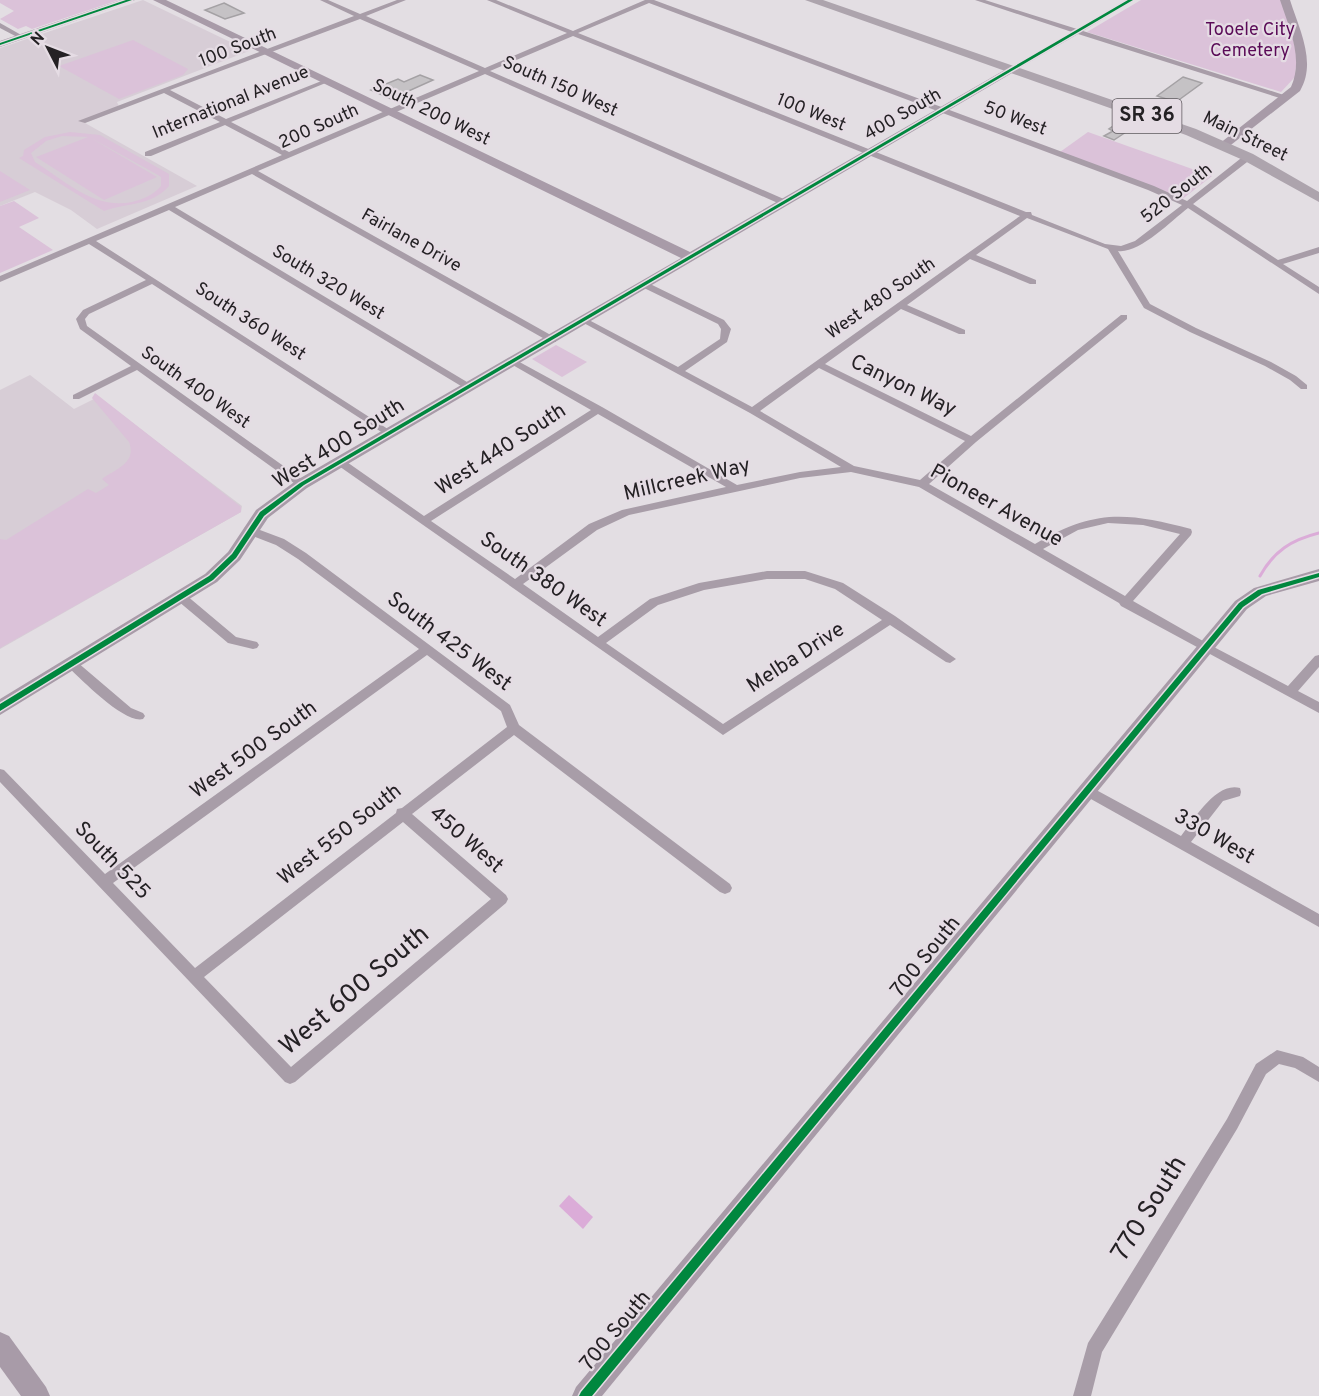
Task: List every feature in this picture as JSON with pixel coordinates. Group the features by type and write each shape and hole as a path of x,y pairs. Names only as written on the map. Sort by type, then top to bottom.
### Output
{"highway":[{"name":"Main Street","path":"812,0 1147,116 1223,146 1319,198"}],"street":[{"path":"0,44 130,0"},
{"name":"South 200 West","path":"158,0 690,257"},
{"name":"South 150 West","path":"323,0 783,202"},
{"name":"100 South","path":"82,121 403,0"},
{"name":"100 West","path":"490,0 1116,248"},
{"name":"200 South","path":"0,279 254,172 649,0"},
{"name":"50 West","path":"649,0 1151,188 1187,204 1319,291"},
{"path":"978,0 1286,97"},
{"name":"400 South","path":"690,257 1131,0"},
{"path":"1223,146 1296,89 1303,78 1304,66 1285,0"},
{"path":"0,26 21,37"},
{"name":"International Avenue","path":"148,154 327,81"},
{"path":"166,91 290,156"},
{"name":"520 South","path":"1116,248 1138,243 1248,158"},
{"name":"Fairlane Drive","path":"254,172 553,340"},
{"name":"South 320 West","path":"170,207 469,387"},
{"name":"West 480 South","path":"753,411 1028,214"},
{"name":"South 360 West","path":"91,241 389,433"},
{"path":"1116,248 1147,306 1268,364 1304,387"},
{"path":"1277,263 1319,250"},
{"path":"970,256 1033,282"},
{"name":"West 400 South","path":"0,708 182,598 211,578 234,556 262,514 302,484 553,340 690,257"},
{"name":"South 400 West","path":"153,280 86,312 80,320 83,327 302,484"},
{"path":"645,285 721,322 726,329 724,340 678,371"},
{"path":"901,306 962,333"},
{"path":"922,484 972,440 1124,317"},
{"name":"Pioneer Avenue","path":"584,321 753,411 851,469 922,484 1125,603 1319,708"},
{"path":"514,362 736,489"},
{"name":"Canyon Way","path":"818,364 972,440"},
{"path":"76,398 136,367"},
{"name":"West 440 South","path":"423,521 598,409"},
{"name":"South 380 West","path":"340,462 723,729"},
{"name":"Millcreek Way","path":"516,584 593,527 626,512 800,475 851,469"},
{"path":"1035,549 1065,529 1098,520 1131,518 1187,532 1125,603"},
{"name":"South 425 West","path":"249,531 280,542 302,556 506,708 514,728 725,888"},
{"path":"599,642 654,602 703,586 767,575 805,575 839,586 950,659"},
{"name":"700 South","path":"585,1396 1241,606 1260,592 1319,575"},
{"path":"182,598 232,640 253,645"},
{"name":"Melba Drive","path":"723,729 891,619"},
{"name":"West 500 South","path":"104,882 426,650"},
{"path":"1290,692 1319,658"},
{"path":"73,665 128,711 139,716"},
{"name":"West 550 South","path":"194,977 514,728"},
{"name":"South 525","path":"0,774 194,977"},
{"name":"330 West","path":"1087,790 1319,921"},
{"path":"1183,843 1219,797 1235,792"},
{"name":"450 West","path":"402,813 501,899"},
{"name":"West 600 South","path":"194,977 290,1077 501,899"},
{"name":"770 South","path":"1082,1396 1094,1349 1232,1124 1261,1069 1277,1057 1298,1062 1319,1075"},
{"path":"0,1345 37,1396"}],"shaded area":[{"path":"143,0 249,51 117,102 120,109 85,123 197,186 97,229 71,210 35,192 0,206 0,48"},
{"path":"30,375 74,409 98,397 242,506 241,512 0,649 0,390"},
{"path":"569,1195 593,1217 583,1229 559,1206"}],"green space":[{"path":"0,0 119,0 32,29 26,26 18,29 0,19 14,11 0,3"},
{"name":"Tooele City Cemetery","path":"1141,0 1283,0 1297,55 1295,77 1281,92 1087,32"},
{"path":"133,40 188,69 183,75 119,99 59,66"},
{"path":"70,132 100,135 169,174 169,186 154,198 104,211 19,158 23,156 24,150 45,137","holes":["62,136 88,137 36,157 104,200 157,177 89,137 161,177 161,186 136,201 105,202 69,185 35,162 31,153 46,141"]},
{"path":"1088,132 1212,176 1181,200 1060,152"},
{"path":"0,171 30,190 0,202"},
{"path":"14,201 39,218 19,227 53,250 0,273 0,206"},
{"path":"556,345 587,362 562,377 532,359"},
{"path":"95,393 241,507 241,512 0,648 0,539 6,540 88,489 96,493 109,485 102,479 124,465 130,455 129,442 92,398"}],"building":[{"path":"224,3 244,13 225,19 205,10"},
{"path":"420,75 433,80 391,99 371,90 398,79 404,82"},
{"path":"1183,77 1202,83 1176,102 1157,96"},
{"path":"1120,121 1135,126 1114,140 1104,136 1113,131 1109,129"}],"waterway":[{"path":"1260,576 1277,553 1300,539 1319,533"}],"cycle path":[{"path":"0,44 130,0"},
{"path":"0,708 211,578 234,556 262,514 302,484 1131,0"},
{"path":"585,1396 1241,605 1260,592 1319,575"}]}
